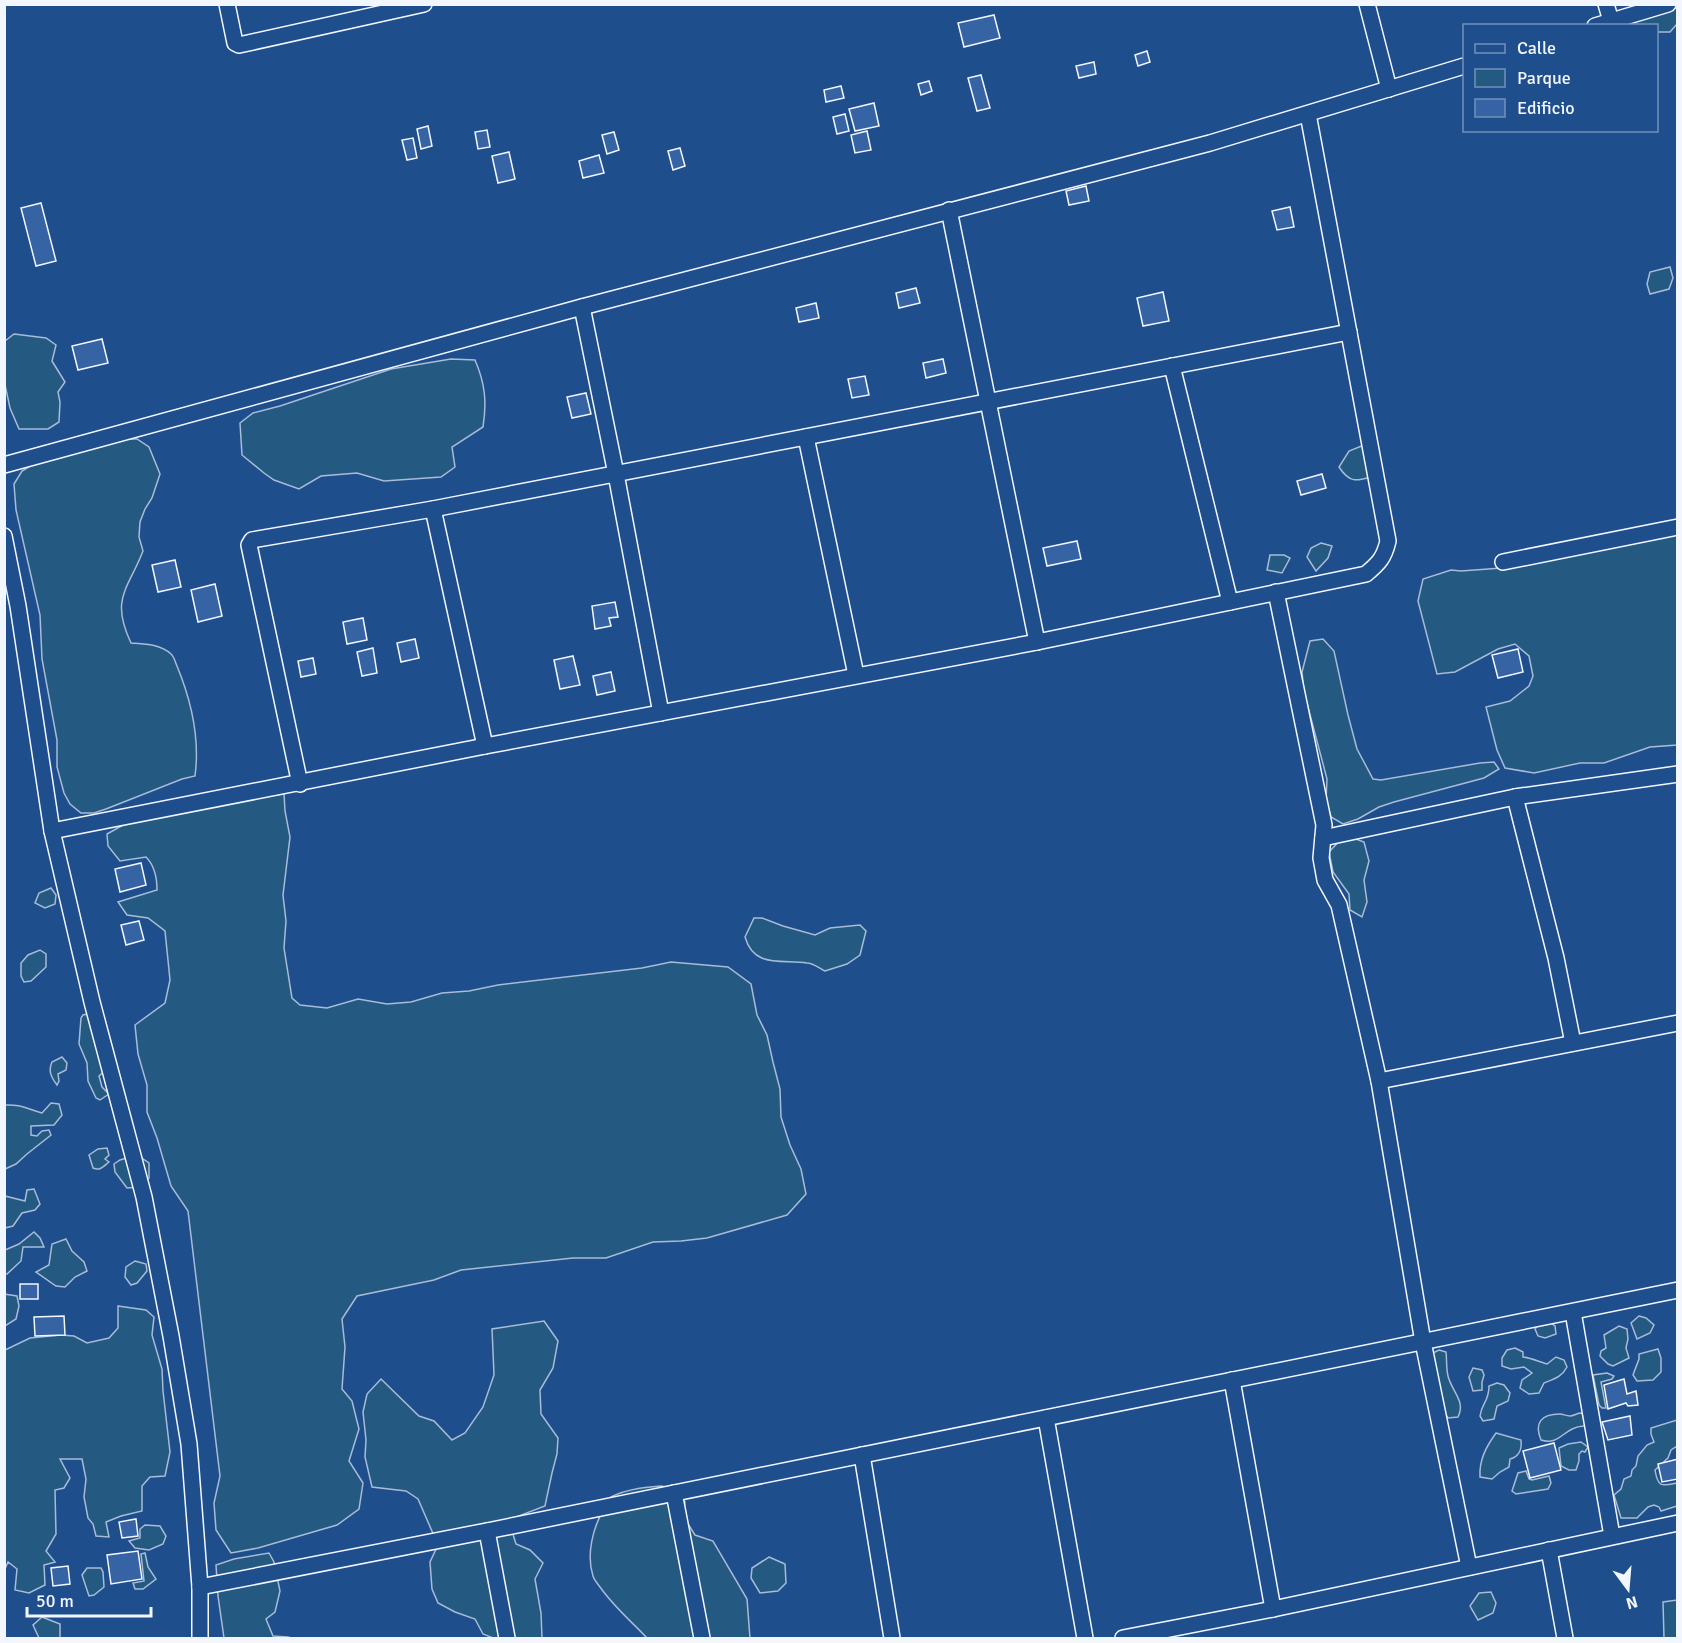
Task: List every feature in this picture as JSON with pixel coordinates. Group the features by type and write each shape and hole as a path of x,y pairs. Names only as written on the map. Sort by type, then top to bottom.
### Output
{"street":[{"path":"227,4 235,43 239,45 421,5"},
{"path":"1367,4 1389,89"},
{"path":"1606,4 1611,21"},
{"path":"1601,24 1668,4"},
{"path":"4,465 582,307 1210,143 1463,66"},
{"path":"52,831 485,746 1037,642 1366,574 1379,564 1388,541 1308,114"},
{"path":"949,210 1037,642"},
{"path":"582,307 661,713"},
{"path":"300,784 249,543 255,540 433,509 1349,332"},
{"path":"1172,366 1230,602"},
{"path":"806,437 856,675"},
{"path":"433,509 485,746"},
{"path":"1503,562 1677,527"},
{"path":"4,536 18,606 52,831 92,1002 144,1197 189,1444 200,1587 200,1638"},
{"path":"1276,592 1324,825 1321,858 1325,880 1339,905 1379,1081 1423,1342 1469,1567"},
{"path":"1323,838 1515,797 1677,774"},
{"path":"1515,797 1556,958 1573,1043"},
{"path":"1379,1081 1677,1023"},
{"path":"200,1587 1677,1290"},
{"path":"1574,1312 1612,1536"},
{"path":"1232,1380 1274,1609"},
{"path":"1046,1418 1085,1638"},
{"path":"862,1455 892,1638"},
{"path":"674,1493 702,1638"},
{"path":"1124,1638 1274,1609 1677,1522"},
{"path":"486,1531 507,1638"},
{"path":"1549,1550 1565,1638"}],"green space":[{"path":"1677,8 1677,24 1670,32 1658,32 1658,24 1616,24 1665,9"},
{"path":"1670,267 1673,278 1669,289 1650,294 1647,284 1650,272"},
{"path":"14,334 46,338 56,345 52,361 65,382 58,392 59,422 48,429 19,429 10,408 5,385 5,341"},
{"path":"451,359 475,360 483,385 484,418 483,427 452,447 455,467 441,477 384,481 357,473 321,476 299,489 274,480 242,455 240,423 253,413 391,369"},
{"path":"123,439 137,439 149,447 160,474 152,498 140,522 139,537 143,551 127,585 122,604 122,615 131,643 157,646 174,658 193,720 196,748 195,776 94,813 81,813 70,804 64,793 57,767 57,740 42,659 40,615 16,510 14,484 22,471 35,463"},
{"path":"1364,445 1375,476 1359,480 1350,479 1339,467 1349,451"},
{"path":"1677,527 1677,745 1650,747 1604,763 1580,763 1534,773 1505,768 1497,750 1486,707 1510,701 1529,686 1533,676 1529,656 1515,644 1498,649 1455,672 1437,674 1418,601 1423,579 1451,570 1515,567"},
{"path":"1321,543 1332,546 1328,558 1316,571 1307,557 1311,548"},
{"path":"1270,555 1284,555 1290,558 1282,573 1267,570"},
{"path":"1323,639 1334,651 1357,749 1373,779 1381,780 1480,763 1494,762 1499,769 1484,778 1379,807 1358,819 1343,824 1331,817 1326,800 1327,779 1304,692 1302,672 1310,641"},
{"path":"284,794 290,837 283,895 286,921 284,948 292,998 300,1005 327,1008 358,999 387,1004 411,1002 442,993 642,968 671,962 728,967 751,984 757,1015 767,1035 780,1089 781,1117 801,1169 806,1194 787,1215 707,1238 653,1242 606,1258 573,1258 461,1270 434,1280 357,1296 342,1319 345,1347 342,1389 352,1401 359,1429 349,1461 363,1483 359,1509 337,1525 258,1548 231,1553 216,1530 214,1503 220,1476 188,1211 171,1186 147,1112 147,1085 138,1054 135,1025 165,1003 170,980 165,931 148,918 127,915 118,902 157,890 156,876 152,864 146,857 120,861 108,846 107,834 132,820"},
{"path":"1345,835 1364,842 1369,861 1364,880 1367,902 1362,917 1350,910 1349,894 1333,872 1329,852"},
{"path":"51,888 56,895 55,904 45,908 35,903 39,893"},
{"path":"754,918 762,918 815,935 830,928 860,925 866,931 860,955 847,964 825,971 809,963 770,960 755,954 745,937"},
{"path":"40,950 46,954 46,967 31,981 24,982 21,976 21,963 28,955"},
{"path":"92,1013 109,1067 99,1076 102,1087 109,1094 100,1100 96,1098 88,1081 87,1063 79,1044 81,1018 83,1015"},
{"path":"62,1057 67,1063 66,1070 58,1074 57,1085 50,1068 52,1062"},
{"path":"51,1103 59,1104 62,1115 54,1125 31,1126 31,1135 37,1136 42,1131 49,1130 51,1135 16,1164 5,1169 5,1105 19,1106 42,1113"},
{"path":"107,1148 109,1155 105,1159 109,1162 100,1169 93,1168 89,1155 98,1149"},
{"path":"130,1157 140,1157 149,1163 149,1178 140,1187 127,1188 115,1172 114,1164"},
{"path":"34,1189 40,1204 35,1210 22,1213 13,1226 5,1228 5,1196 25,1201 27,1190"},
{"path":"34,1232 44,1247 23,1247 21,1261 5,1274 5,1250 19,1244"},
{"path":"66,1239 72,1251 84,1262 87,1271 75,1277 65,1287 56,1286 36,1272 49,1265 52,1244"},
{"path":"135,1261 146,1264 147,1271 137,1283 131,1285 125,1277 126,1267"},
{"path":"4,1294 17,1296 19,1306 16,1319 5,1326"},
{"path":"118,1306 146,1310 154,1317 152,1335 162,1369 170,1452 165,1476 150,1477 142,1486 142,1511 106,1522 109,1537 96,1536 93,1524 88,1518 84,1497 86,1479 82,1459 60,1459 70,1478 64,1488 55,1490 56,1534 46,1551 55,1562 44,1565 45,1585 29,1593 15,1590 17,1569 8,1562 5,1569 5,1350 30,1338 74,1336 87,1343 109,1338 118,1328"},
{"path":"1639,1316 1646,1318 1654,1325 1650,1333 1637,1339 1631,1323"},
{"path":"544,1321 558,1341 553,1368 540,1390 541,1414 558,1438 557,1454 545,1506 516,1517 512,1531 516,1544 530,1550 543,1563 535,1579 541,1613 542,1638 493,1638 483,1634 475,1619 438,1603 432,1589 430,1562 438,1545 418,1499 406,1491 372,1487 365,1457 363,1412 367,1394 381,1379 419,1416 434,1421 452,1440 465,1433 483,1407 494,1375 492,1329"},
{"path":"1548,1321 1555,1326 1556,1334 1545,1338 1538,1336 1535,1329 1540,1322"},
{"path":"1619,1326 1627,1329 1626,1348 1629,1358 1613,1366 1600,1356 1601,1351 1606,1348 1604,1335"},
{"path":"1515,1348 1523,1352 1523,1357 1547,1364 1556,1357 1564,1360 1567,1367 1560,1375 1544,1383 1539,1393 1529,1394 1520,1388 1522,1380 1532,1373 1524,1367 1511,1369 1502,1366 1502,1358 1507,1350"},
{"path":"1658,1349 1661,1358 1661,1372 1653,1380 1637,1381 1633,1375 1639,1354"},
{"path":"1439,1350 1446,1352 1448,1376 1460,1406 1458,1417 1448,1418 1444,1412 1433,1353"},
{"path":"1473,1368 1482,1370 1484,1375 1482,1390 1473,1391 1469,1377"},
{"path":"1607,1373 1614,1376 1612,1379 1601,1382 1606,1408 1602,1408 1599,1405 1593,1375"},
{"path":"1497,1383 1504,1385 1510,1393 1508,1401 1497,1406 1494,1419 1483,1421 1480,1416 1489,1386"},
{"path":"1553,1414 1570,1416 1585,1414 1587,1420 1584,1426 1571,1429 1553,1440 1541,1440 1538,1429 1544,1418"},
{"path":"1677,1420 1677,1446 1655,1470 1659,1483 1668,1485 1677,1483 1677,1506 1661,1511 1654,1505 1648,1507 1637,1518 1621,1518 1614,1495 1621,1489 1624,1479 1631,1476 1638,1456 1647,1445 1654,1442 1651,1428"},
{"path":"1496,1433 1521,1440 1520,1449 1516,1456 1510,1459 1509,1467 1492,1479 1480,1477 1484,1454"},
{"path":"1581,1442 1588,1447 1585,1452 1582,1451 1579,1454 1576,1470 1569,1470 1561,1466 1559,1448"},
{"path":"1526,1471 1529,1479 1532,1480 1549,1476 1551,1483 1548,1489 1516,1494 1512,1491 1518,1473"},
{"path":"661,1486 676,1489 685,1502 683,1516 695,1535 713,1541 747,1599 750,1638 647,1638 611,1601 594,1579 590,1559 592,1541 600,1516 611,1497 642,1488"},
{"path":"145,1525 160,1526 166,1536 163,1544 149,1550 135,1548 129,1541 140,1538 140,1529"},
{"path":"145,1553 148,1567 156,1579 143,1589 135,1589 133,1583 144,1581 141,1554"},
{"path":"269,1553 274,1562 280,1591 275,1612 266,1619 273,1636 291,1638 224,1638 216,1565 234,1559"},
{"path":"769,1557 785,1564 786,1583 778,1591 760,1593 751,1578 752,1568"},
{"path":"87,1568 101,1568 103,1572 104,1587 89,1596 82,1575"},
{"path":"1491,1592 1496,1603 1493,1613 1478,1620 1470,1606 1479,1593"},
{"path":"1677,1600 1677,1638 1664,1638 1663,1602"},
{"path":"42,1617 60,1624 60,1638 39,1638 33,1625"}],"building":[{"path":"994,15 1000,38 964,47 958,23"},
{"path":"1147,51 1150,62 1138,66 1135,55"},
{"path":"1094,62 1096,74 1079,78 1076,66"},
{"path":"981,75 990,108 977,111 968,78"},
{"path":"929,81 932,91 921,95 918,84"},
{"path":"841,86 844,98 826,102 824,90"},
{"path":"874,103 879,126 855,131 849,109"},
{"path":"845,114 849,131 837,134 833,117"},
{"path":"428,126 432,146 421,149 417,129"},
{"path":"487,130 490,147 478,149 475,132"},
{"path":"867,131 871,150 855,153 851,135"},
{"path":"614,132 619,150 607,154 602,135"},
{"path":"413,138 417,158 407,160 402,140"},
{"path":"680,148 685,166 673,170 668,151"},
{"path":"509,152 515,179 498,183 492,156"},
{"path":"599,155 604,173 583,178 579,161"},
{"path":"1086,186 1089,201 1069,205 1066,191"},
{"path":"41,203 56,261 36,266 21,208"},
{"path":"1290,207 1294,227 1277,230 1272,211"},
{"path":"916,288 920,303 899,308 896,293"},
{"path":"1163,292 1169,321 1143,326 1137,298"},
{"path":"816,303 819,318 799,322 796,308"},
{"path":"102,339 108,363 78,370 72,346"},
{"path":"943,359 946,373 926,378 923,363"},
{"path":"865,376 869,395 852,398 848,379"},
{"path":"586,393 591,414 572,418 567,397"},
{"path":"1322,474 1326,488 1301,495 1297,481"},
{"path":"1077,541 1081,559 1047,566 1043,548"},
{"path":"175,560 181,587 158,592 152,565"},
{"path":"215,584 222,616 198,622 191,590"},
{"path":"615,602 618,617 609,618 611,626 595,629 592,606"},
{"path":"363,618 367,640 347,644 343,622"},
{"path":"415,639 419,658 401,662 397,643"},
{"path":"373,648 377,673 362,676 357,652"},
{"path":"1518,649 1523,672 1498,678 1492,655"},
{"path":"573,656 580,685 560,689 554,660"},
{"path":"313,658 316,674 301,677 298,661"},
{"path":"611,672 615,691 597,695 593,676"},
{"path":"141,863 146,885 120,892 115,869"},
{"path":"139,921 144,940 126,945 121,925"},
{"path":"20,1284 38,1284 38,1299 20,1299"},
{"path":"64,1316 65,1335 35,1336 34,1317"},
{"path":"1624,1379 1627,1394 1636,1391 1638,1405 1628,1406 1626,1403 1608,1409 1604,1385"},
{"path":"1630,1416 1632,1435 1608,1440 1602,1422"},
{"path":"1554,1443 1561,1470 1530,1478 1523,1451"},
{"path":"1678,1459 1678,1479 1662,1482 1658,1464"},
{"path":"136,1519 138,1536 122,1538 119,1522"},
{"path":"138,1551 142,1579 111,1584 107,1555"},
{"path":"68,1566 70,1584 53,1586 51,1568"}]}
